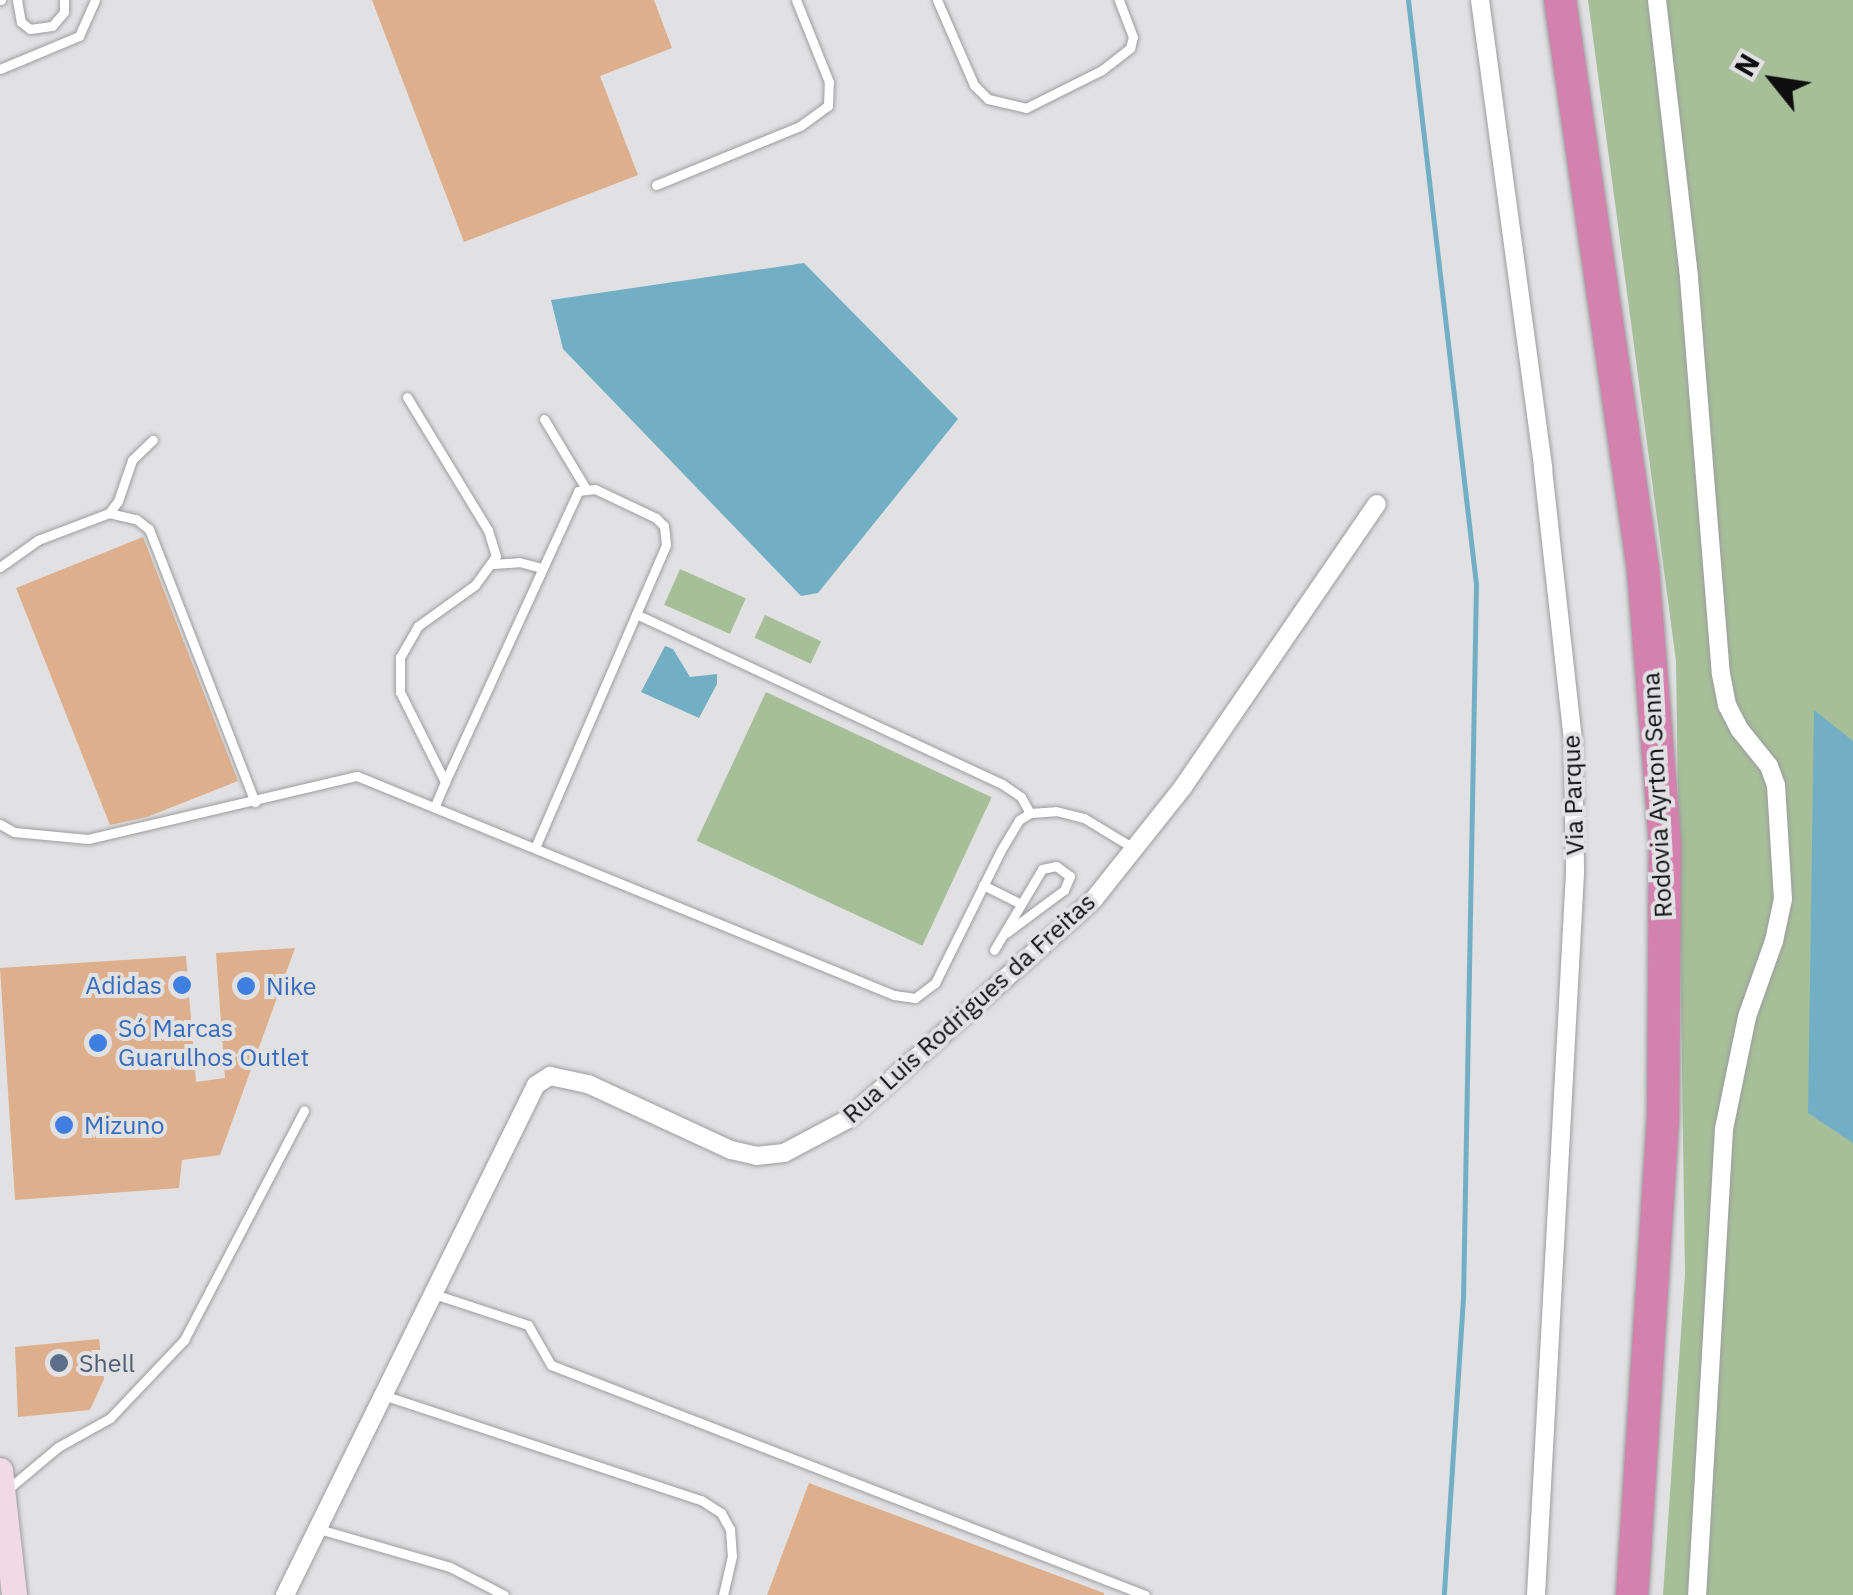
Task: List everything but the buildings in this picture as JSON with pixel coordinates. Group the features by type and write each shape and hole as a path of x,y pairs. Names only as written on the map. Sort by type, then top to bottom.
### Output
{"highway":[{"name":"Rodovia Ayrton Senna","path":"1560,0 1642,569 1665,844 1663,1118 1632,1595"}],"main road":[{"path":"1,1482 14,1595"}],"street":[{"name":"Via Parque","path":"1480,0 1543,469 1572,742 1575,873 1536,1595"},
{"path":"1657,0 1689,278 1722,674 1727,704 1740,730 1769,766 1776,785 1783,899 1774,941 1743,1031 1724,1129 1697,1595"},
{"name":"Rua Luis Rodrigues da Freitas","path":"284,1595 536,1085 550,1076 588,1084 731,1150 756,1156 784,1153 848,1119 1094,899 1183,787 1377,504"}],"lane":[{"path":"17,0 21,22 30,29 52,26 64,12 64,0"},
{"path":"0,69 79,36 95,0"},
{"path":"656,186 800,126 828,106 829,82 796,0"},
{"path":"938,0 974,85 988,100 1026,108 1102,70 1130,48 1133,37 1119,0"},
{"path":"407,397 496,549 493,564 476,584 418,626 400,657 400,692 446,782"},
{"path":"535,847 666,545 664,526 656,518 586,488 544,419"},
{"path":"109,513 132,460 153,440"},
{"path":"435,806 572,499 586,488"},
{"path":"0,567 38,540 109,513 136,519 148,529 255,802"},
{"path":"493,564 518,562 542,568"},
{"path":"636,614 1002,784 1020,797 1030,814"},
{"path":"0,824 14,832 88,839 357,776 906,998 922,997 935,983 1013,829 1030,814 1056,810 1084,818 1135,849"},
{"path":"994,950 1042,869 1056,866 1070,876 1064,890 1006,933"},
{"path":"984,886 1022,904"},
{"path":"1,1482 110,1418 130,1402 184,1340 304,1110"},
{"path":"431,1293 528,1325 550,1365 1145,1595"},
{"path":"381,1394 702,1500 721,1513 730,1529 732,1556 723,1595"},
{"path":"316,1528 450,1567 504,1595"}],"green space":[{"path":"1588,0 1853,0 1853,1595 1663,1595 1685,1274 1676,661"},
{"path":"680,569 746,598 730,634 664,605"},
{"path":"765,615 821,641 811,664 754,638"},
{"path":"766,692 992,797 922,946 697,841"}],"water":[{"path":"804,263 958,419 818,593 801,596 563,349 551,300"},
{"path":"665,646 673,649 690,677 717,674 717,684 699,718 641,692"},
{"path":"1814,710 1853,741 1853,1143 1808,1113"}],"waterway":[{"path":"1408,0 1476,584 1463,1298 1444,1595"}],"place":[{"name":"Adidas","path":"182,985"},
{"name":"Nike","path":"246,986"},
{"name":"Só Marcas Guarulhos Outlet","path":"98,1043"},
{"name":"Mizuno","path":"64,1125"},
{"name":"Shell","path":"59,1363"}]}
